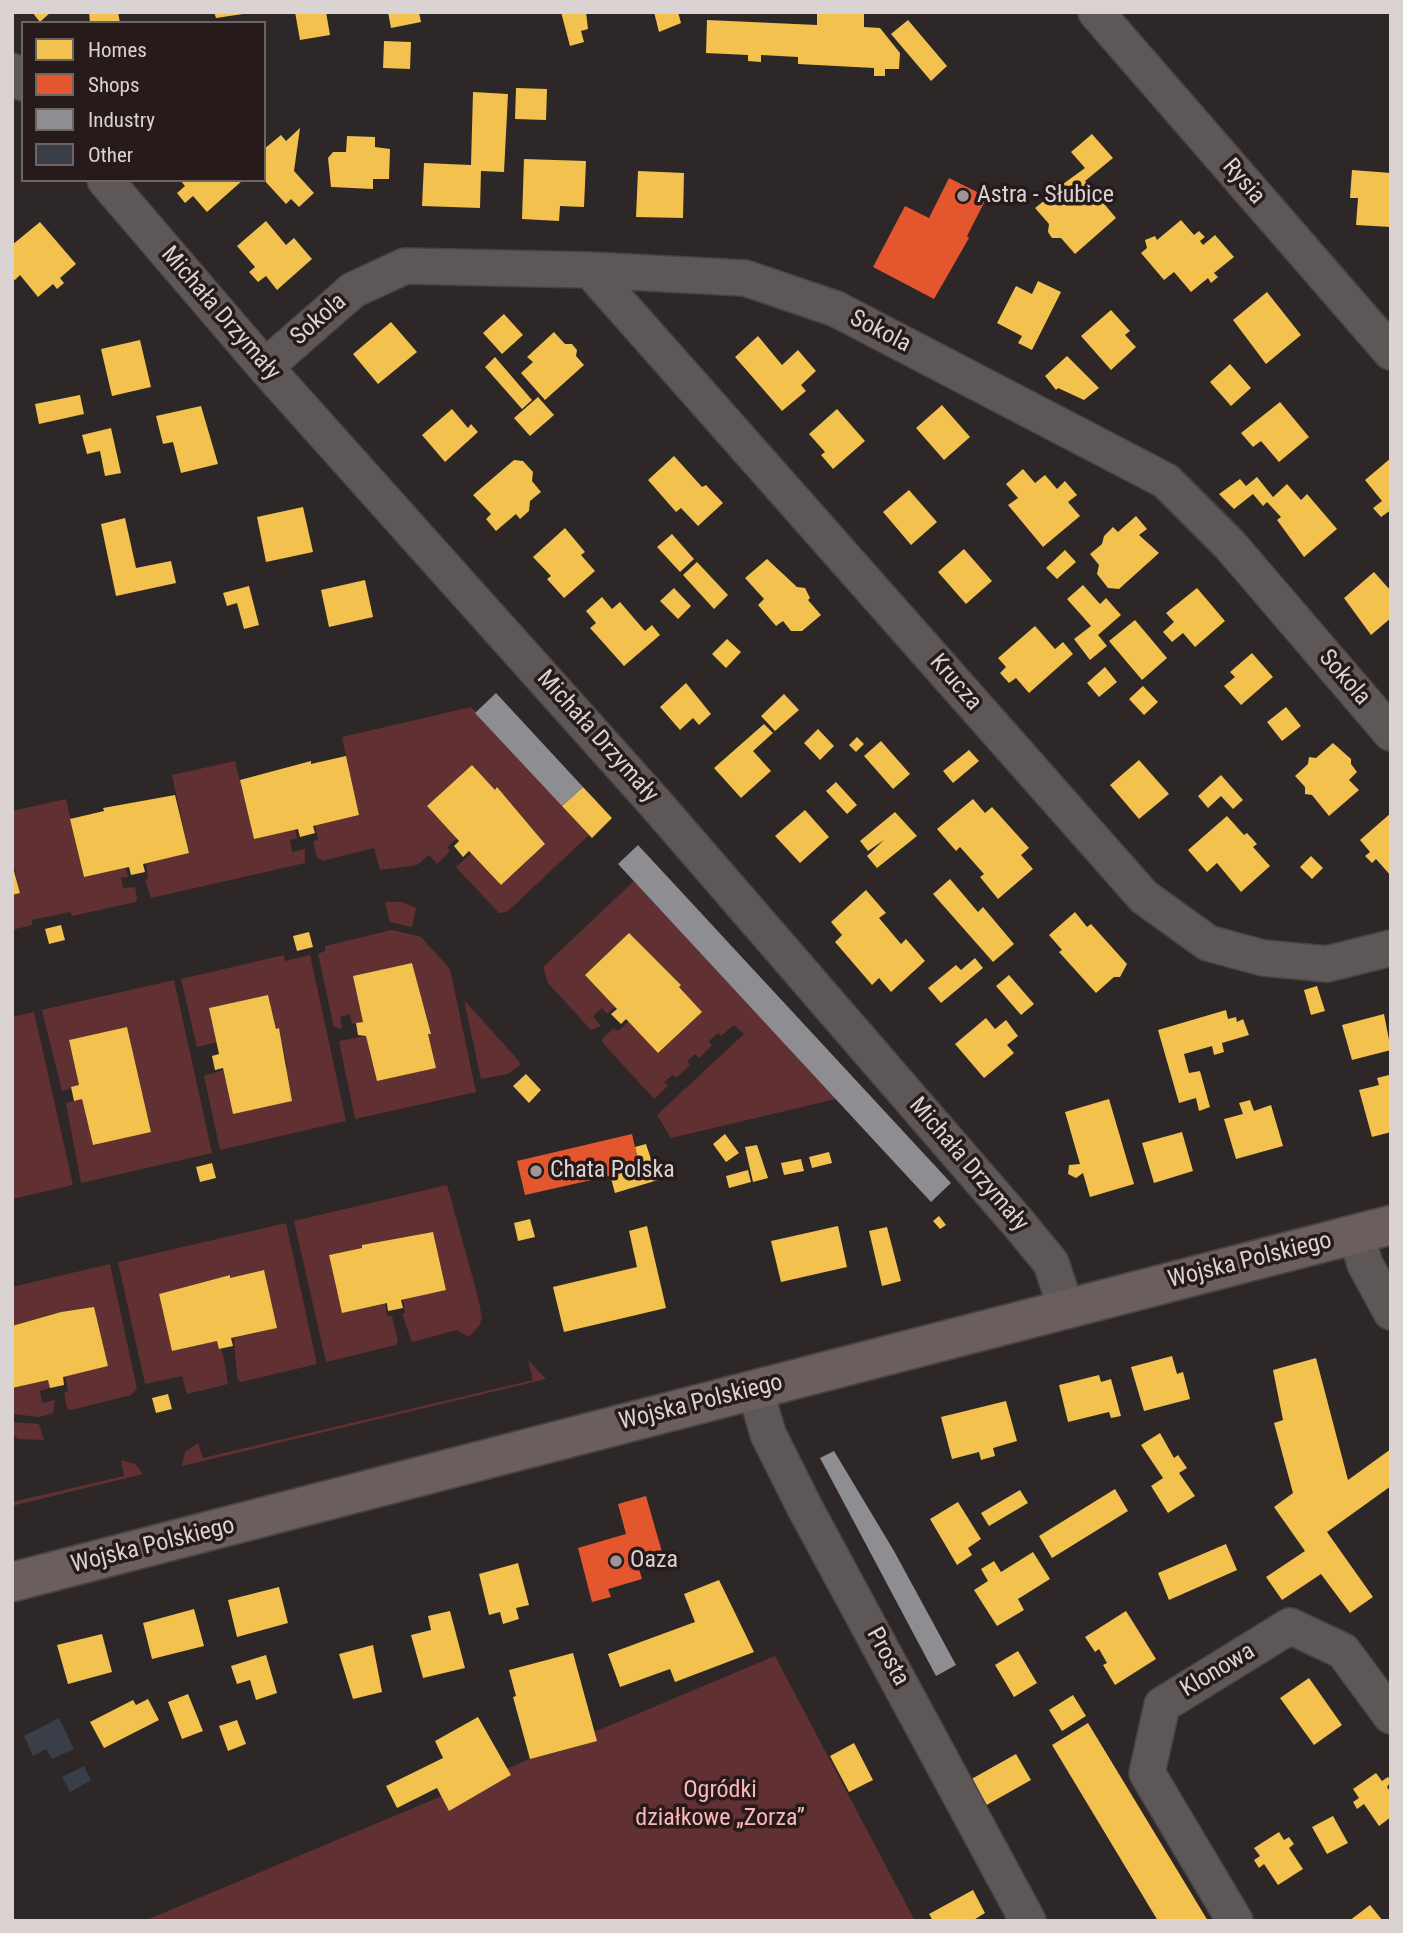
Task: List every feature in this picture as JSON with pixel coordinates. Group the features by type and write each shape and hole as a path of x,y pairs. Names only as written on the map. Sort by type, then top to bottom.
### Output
{"main road":[{"name":"Wojska Polskiego","path":"12,1581 1373,1229"}],"street":[{"name":"Rysia","path":"1096,12 1391,352"},
{"name":"Michała Drzymały","path":"108,182 265,367 655,803 1019,1224 1051,1263 1066,1308"},
{"name":"Sokola","path":"265,367 354,290 405,267 590,270 745,278 836,309 1166,481 1230,545 1391,733"},
{"name":"Krucza","path":"590,270 1144,897 1208,943 1263,958 1327,964 1391,948"},
{"path":"1373,1229 1364,1264 1391,1312"},
{"name":"Prosta","path":"755,1389 768,1434 799,1496 1028,1921"},
{"name":"Klonowa","path":"1235,1921 1147,1773 1162,1705 1290,1626 1343,1651 1391,1716"}],"green space":[{"path":"471,707 589,835 507,912 499,913 456,867 472,853 501,885 545,844 498,788 495,790 472,765 427,806 457,838 447,847 450,851 437,864 429,855 417,865 380,870 374,848 322,861 317,857 313,841 318,840 315,825 359,815 342,737"},
{"path":"235,761 254,839 295,829 297,838 290,840 292,852 305,849 305,863 151,898 145,880 148,879 146,863 189,853 172,775"},
{"path":"66,799 84,877 126,868 128,877 121,878 123,888 135,887 136,902 72,916 70,912 32,920 32,925 12,930 12,895 20,893 12,858 12,811"},
{"path":"634,881 836,1099 671,1138 657,1115 744,1034 734,1025 721,1036 718,1033 709,1041 712,1045 699,1058 695,1054 687,1061 690,1065 676,1078 673,1075 664,1082 668,1086 654,1099 602,1042 614,1028 618,1031 629,1021 658,1053 702,1012 679,987 681,984 629,934 615,1007 607,1014 602,1008 593,1016 601,1026 591,1030 548,983 543,967"},
{"path":"385,902 402,902 416,908 412,927 390,922"},
{"path":"392,930 421,937 450,969 476,1092 355,1119 339,1041 366,1036 377,1081 436,1068 428,1034 431,1033 412,963 363,1022 352,1024 350,1014 340,1017 342,1029 334,1027 318,954 325,951 325,946"},
{"path":"284,955 285,961 310,955 346,1121 220,1150 204,1076 223,1070 233,1113 287,1066 279,1028 276,1029 268,995 210,1008 217,1042 197,1047 181,979"},
{"path":"174,980 212,1153 81,1183 66,1103 82,1099 93,1145 151,1132 127,1027 69,1040 79,1085 62,1091 42,1010"},
{"path":"464,1000 519,1061 520,1065 508,1074 481,1079"},
{"path":"34,1012 73,1185 12,1199 12,1017"},
{"path":"447,1185 478,1297 482,1318 479,1326 469,1337 457,1330 412,1342 402,1314 405,1313 403,1300 446,1289 433,1233 362,1245 362,1248 329,1255 385,1303 387,1316 392,1316 398,1341 396,1345 326,1362 294,1221"},
{"path":"286,1223 317,1364 241,1382 237,1378 234,1338 276,1328 263,1270 230,1278 229,1275 159,1294 172,1351 217,1341 223,1354 228,1384 187,1394 182,1376 145,1384 118,1262"},
{"path":"110,1264 137,1389 131,1395 71,1410 67,1408 64,1393 68,1391 65,1376 108,1366 94,1308 61,1312 12,1326 12,1287"},
{"path":"528,1360 546,1379 182,1466 185,1452 198,1443 203,1458 533,1380"},
{"path":"48,1380 50,1388 40,1391 42,1403 55,1400 53,1413 39,1417 12,1414 12,1388"},
{"path":"12,1422 39,1424 44,1440 19,1439 12,1434"},
{"path":"121,1460 135,1464 143,1474 12,1506 12,1502 124,1476"},
{"name":"Ogródki działkowe „Zorza”","path":"775,1656 915,1921 144,1921"}],"building: Homes":[{"path":"32,12 51,12 41,21"},
{"path":"89,12 118,12 120,21 90,21"},
{"path":"214,12 243,12 243,14 216,18"},
{"path":"295,12 326,12 330,35 300,40"},
{"path":"388,12 419,12 421,22 391,28"},
{"path":"561,12 586,12 588,29 581,31 584,42 570,46"},
{"path":"654,12 678,12 681,23 659,32"},
{"path":"817,12 864,12 864,27 880,28 900,53 899,69 885,69 885,76 874,76 874,68 798,64 798,57 761,55 761,62 748,61 748,55 706,53 707,20 817,25"},
{"path":"908,20 947,66 931,81 891,34"},
{"path":"384,41 411,42 410,69 383,68"},
{"path":"516,88 547,89 546,120 515,119"},
{"path":"473,92 508,94 504,172 481,171 480,208 422,206 424,163 471,165"},
{"path":"300,128 294,171 314,193 299,207 291,199 286,204 266,182 266,147 281,135 286,141"},
{"path":"1092,134 1113,158 1085,181 1116,218 1075,254 1061,238 1052,238 1048,232 1049,224 1035,208 1050,196 1049,187 1054,182 1063,184 1085,168 1071,152"},
{"path":"347,136 375,137 375,147 390,149 389,179 373,179 373,189 331,187 328,158 333,152 346,152"},
{"path":"524,159 586,161 584,207 560,206 559,221 522,219"},
{"path":"1352,170 1391,173 1391,227 1356,225 1358,198 1350,198"},
{"path":"638,171 684,173 683,218 636,217"},
{"path":"182,182 241,182 207,212 193,196 185,203 177,193 185,186"},
{"path":"1181,220 1194,235 1199,231 1205,237 1200,241 1203,245 1215,235 1234,257 1214,273 1218,277 1211,283 1208,278 1191,292 1174,272 1164,280 1141,253 1147,248 1145,240 1155,236 1157,240"},
{"path":"266,221 286,245 294,238 312,259 277,290 266,276 258,282 249,272 255,267 237,246"},
{"path":"40,222 76,264 60,278 64,283 57,289 53,284 38,297 20,275 15,280 12,277 12,245"},
{"path":"1038,281 1061,292 1032,350 1018,343 1022,336 997,323 1016,286 1032,294"},
{"path":"1267,292 1301,335 1266,364 1233,320"},
{"path":"1111,310 1130,331 1125,335 1136,347 1111,370 1081,336"},
{"path":"504,314 523,335 502,354 483,333"},
{"path":"391,322 417,352 378,384 353,354"},
{"path":"554,332 565,344 572,344 577,350 576,356 584,365 545,400 521,373 533,362 527,357"},
{"path":"758,336 782,365 798,350 816,371 801,385 806,391 782,411 735,357"},
{"path":"140,340 151,387 112,396 101,349"},
{"path":"1067,356 1099,388 1084,400 1058,388 1056,390 1045,376"},
{"path":"495,357 532,400 522,409 485,367"},
{"path":"1230,364 1251,388 1231,406 1210,382"},
{"path":"80,395 84,414 39,424 35,404"},
{"path":"538,397 554,415 530,436 514,418"},
{"path":"1280,402 1309,437 1279,462 1261,441 1253,447 1241,433"},
{"path":"942,405 970,437 944,460 916,428"},
{"path":"201,406 218,464 181,473 173,442 163,444 156,416"},
{"path":"452,409 468,428 471,424 478,432 445,462 422,435"},
{"path":"837,409 865,441 833,469 821,455 825,452 809,434"},
{"path":"111,428 121,473 105,476 100,451 87,454 82,435"},
{"path":"674,456 702,487 706,485 723,503 698,526 681,508 676,512 648,480"},
{"path":"1391,458 1391,510 1381,517 1373,508 1382,501 1365,480"},
{"path":"514,460 523,461 533,472 532,481 541,492 530,501 529,511 520,519 516,514 496,531 486,519 491,514 473,495"},
{"path":"1023,469 1035,483 1045,475 1057,489 1065,481 1077,495 1068,502 1080,516 1043,547 1008,505 1018,498 1006,484"},
{"path":"1257,477 1273,497 1287,484 1301,500 1307,494 1337,529 1304,557 1277,520 1281,517 1267,502 1263,506 1253,494 1234,509 1219,494 1240,479 1246,486"},
{"path":"909,490 937,522 911,545 883,512"},
{"path":"303,507 313,552 266,562 257,517"},
{"path":"1136,516 1147,529 1139,535 1159,553 1119,589 1108,588 1097,574 1099,565 1090,554 1102,544 1104,536 1113,527 1118,532"},
{"path":"125,518 136,568 171,561 176,583 116,596 101,524"},
{"path":"565,528 585,552 581,555 595,571 564,598 547,579 551,576 533,557"},
{"path":"672,534 694,559 680,572 657,547"},
{"path":"964,549 992,581 966,604 938,572"},
{"path":"1065,550 1076,562 1057,579 1046,568"},
{"path":"767,559 797,587 805,588 810,598 808,600 821,615 802,631 791,631 783,621 776,626 758,605 764,599 745,578"},
{"path":"697,562 728,595 714,609 683,575"},
{"path":"1374,572 1391,591 1391,618 1371,635 1344,598"},
{"path":"365,580 373,617 329,627 321,590"},
{"path":"1083,585 1100,604 1106,598 1121,615 1098,635 1107,646 1090,660 1074,639 1091,626 1067,599"},
{"path":"249,586 259,625 244,629 237,603 227,606 223,593"},
{"path":"674,588 691,606 678,619 660,601"},
{"path":"1197,588 1225,621 1195,647 1183,633 1172,642 1163,632 1174,622 1166,613"},
{"path":"602,597 612,609 620,602 645,631 652,625 660,635 624,666 590,628 596,623 586,611"},
{"path":"1135,620 1167,658 1142,680 1109,641"},
{"path":"1035,626 1055,649 1063,642 1073,654 1029,693 1016,678 1009,683 1000,673 1006,667 998,658"},
{"path":"727,639 741,652 726,668 712,654"},
{"path":"1252,653 1273,677 1241,705 1224,686 1235,677 1230,672"},
{"path":"1105,667 1117,682 1099,697 1087,683"},
{"path":"686,683 711,714 699,725 693,718 680,730 660,707"},
{"path":"1143,686 1158,702 1144,715 1129,699"},
{"path":"784,694 799,710 775,731 761,716"},
{"path":"1286,707 1301,726 1282,741 1267,722"},
{"path":"764,724 773,733 753,751 771,771 741,798 714,768"},
{"path":"818,729 834,746 820,760 804,743"},
{"path":"857,737 864,744 856,752 849,745"},
{"path":"881,741 910,774 893,789 864,756"},
{"path":"1333,743 1351,759 1357,772 1349,780 1359,790 1329,816 1312,795 1305,794 1305,787 1295,776 1308,764 1309,757 1316,758"},
{"path":"969,750 979,761 953,783 943,771"},
{"path":"346,756 359,815 313,826 315,833 300,837 298,829 254,839 240,780 311,761 311,764"},
{"path":"1139,760 1169,794 1139,819 1110,785"},
{"path":"472,765 495,790 497,787 545,844 501,885 469,851 463,857 454,846 459,841 427,806"},
{"path":"1221,775 1243,800 1233,809 1221,796 1208,808 1198,796"},
{"path":"836,782 857,805 847,814 826,791"},
{"path":"583,787 612,818 592,838 562,806"},
{"path":"175,795 189,853 143,864 145,872 131,875 129,867 84,877 70,819 104,811 103,808"},
{"path":"973,799 985,813 992,807 1029,848 1021,855 1033,869 998,899 980,877 984,874 960,847 956,851 937,829"},
{"path":"805,810 829,837 800,863 775,836"},
{"path":"895,812 917,836 877,868 867,856 884,840 868,851 860,841"},
{"path":"1391,813 1391,876 1376,859 1372,863 1365,856 1370,852 1360,840"},
{"path":"1227,816 1244,835 1247,833 1257,844 1253,847 1270,866 1241,892 1217,863 1207,872 1188,850"},
{"path":"1311,856 1323,868 1312,879 1300,867"},
{"path":"12,864 20,893 12,895"},
{"path":"950,879 978,912 983,907 1014,944 993,962 933,894"},
{"path":"866,890 886,913 879,918 901,944 906,939 925,961 891,992 879,978 872,985 835,942 842,935 831,922"},
{"path":"1075,912 1087,927 1091,924 1127,964 1120,977 1114,977 1096,993 1059,952 1062,950 1049,935"},
{"path":"61,925 65,940 49,944 45,929"},
{"path":"309,932 313,947 297,951 293,936"},
{"path":"629,933 681,985 679,987 702,1012 658,1053 626,1019 621,1024 611,1014 617,1009 585,975"},
{"path":"975,958 983,968 941,1003 928,988 956,965 961,970"},
{"path":"412,963 431,1034 428,1034 436,1068 377,1081 366,1036 358,1035 356,1023 363,1022 353,976"},
{"path":"1009,975 1034,1004 1021,1015 996,986"},
{"path":"1317,986 1325,1011 1311,1015 1304,990"},
{"path":"268,995 276,1029 279,1028 292,1101 233,1114 223,1068 215,1070 212,1056 219,1054 209,1008"},
{"path":"1226,1010 1228,1019 1236,1017 1237,1022 1243,1019 1249,1035 1222,1043 1224,1052 1214,1055 1212,1046 1184,1054 1189,1073 1200,1071 1210,1107 1199,1111 1196,1098 1179,1103 1158,1030"},
{"path":"1384,1014 1391,1050 1352,1060 1342,1025"},
{"path":"986,1018 995,1029 1006,1020 1018,1036 1007,1045 1014,1053 984,1078 955,1044"},
{"path":"127,1027 151,1132 93,1145 82,1099 74,1101 71,1087 79,1085 69,1040"},
{"path":"526,1074 541,1090 529,1103 513,1086"},
{"path":"1389,1075 1391,1132 1372,1137 1359,1090 1379,1085 1377,1078"},
{"path":"1109,1099 1134,1184 1090,1197 1083,1173 1076,1178 1068,1174 1069,1165 1080,1164 1065,1112"},
{"path":"1250,1100 1254,1111 1271,1105 1283,1146 1236,1159 1224,1119 1243,1114 1239,1103"},
{"path":"1182,1132 1193,1171 1154,1183 1142,1143"},
{"path":"725,1134 739,1153 726,1162 713,1144"},
{"path":"646,1144 658,1180 615,1193 610,1175 640,1169 635,1147"},
{"path":"757,1145 768,1178 753,1182 745,1147"},
{"path":"829,1152 832,1163 812,1168 809,1157"},
{"path":"801,1159 804,1171 784,1175 781,1163"},
{"path":"212,1163 216,1178 200,1182 196,1167"},
{"path":"748,1170 751,1182 729,1188 726,1176"},
{"path":"939,1216 946,1225 940,1229 933,1221"},
{"path":"530,1219 535,1237 518,1241 514,1223"},
{"path":"647,1226 666,1308 564,1332 553,1287 637,1267 629,1231"},
{"path":"838,1226 847,1267 781,1282 771,1241"},
{"path":"887,1227 901,1281 882,1286 869,1231"},
{"path":"433,1232 446,1290 401,1300 403,1308 388,1311 387,1303 342,1313 329,1255 362,1248 362,1245"},
{"path":"264,1270 277,1328 231,1338 233,1346 219,1349 217,1341 172,1351 159,1294 230,1275 230,1278"},
{"path":"94,1307 108,1366 63,1377 64,1385 50,1388 48,1380 12,1388 12,1326 61,1312"},
{"path":"1172,1356 1177,1374 1183,1372 1190,1399 1144,1411 1131,1367"},
{"path":"1316,1358 1348,1480 1391,1449 1391,1486 1327,1532 1373,1597 1350,1613 1321,1574 1282,1600 1266,1577 1305,1551 1274,1507 1293,1493 1274,1423 1283,1420 1273,1370"},
{"path":"1099,1375 1101,1382 1111,1379 1121,1416 1111,1418 1109,1412 1068,1422 1059,1385"},
{"path":"168,1394 172,1409 156,1413 152,1398"},
{"path":"1006,1401 1017,1441 993,1448 995,1456 981,1460 979,1452 952,1459 941,1417"},
{"path":"1160,1433 1174,1458 1178,1455 1187,1468 1179,1473 1195,1496 1168,1513 1151,1486 1163,1478 1141,1445"},
{"path":"1115,1489 1128,1511 1052,1558 1039,1536"},
{"path":"1020,1490 1028,1503 989,1526 981,1513"},
{"path":"958,1502 981,1539 968,1548 972,1555 957,1565 930,1519"},
{"path":"1226,1544 1237,1570 1169,1600 1158,1573"},
{"path":"1033,1552 1050,1579 1018,1599 1024,1610 997,1626 974,1590 988,1581 981,1569 994,1561 1001,1572"},
{"path":"518,1563 529,1605 516,1608 519,1619 503,1624 500,1612 489,1615 479,1574"},
{"path":"719,1580 754,1652 675,1682 670,1669 620,1687 608,1654 695,1622 684,1594"},
{"path":"279,1587 288,1623 237,1637 228,1600"},
{"path":"194,1609 204,1646 152,1659 143,1623"},
{"path":"450,1611 465,1668 423,1678 411,1635 431,1630 428,1616"},
{"path":"1126,1611 1156,1659 1115,1685 1103,1665 1107,1663 1099,1649 1095,1652 1085,1637"},
{"path":"102,1634 112,1672 68,1684 57,1645"},
{"path":"373,1645 382,1692 353,1699 339,1654"},
{"path":"1018,1651 1037,1683 1014,1697 995,1665"},
{"path":"573,1653 597,1741 530,1759 513,1697 516,1696 509,1670"},
{"path":"266,1655 277,1693 256,1700 250,1680 237,1684 231,1666"},
{"path":"1309,1678 1342,1725 1314,1745 1280,1698"},
{"path":"188,1694 203,1731 182,1739 168,1702"},
{"path":"1073,1695 1086,1716 1062,1731 1049,1710"},
{"path":"148,1699 159,1720 104,1748 90,1722 133,1700 136,1705"},
{"path":"478,1717 511,1775 449,1811 437,1788 397,1808 386,1786 443,1758 435,1741"},
{"path":"237,1720 246,1744 228,1751 219,1726"},
{"path":"1088,1723 1208,1921 1158,1921 1052,1745"},
{"path":"854,1743 873,1780 849,1792 830,1756"},
{"path":"1016,1754 1031,1780 983,1807 968,1781"},
{"path":"1376,1773 1382,1781 1388,1777 1391,1781 1387,1787 1391,1793 1391,1817 1379,1826 1364,1804 1357,1809 1353,1802 1359,1798 1353,1789"},
{"path":"1333,1816 1348,1843 1327,1854 1312,1827"},
{"path":"1279,1832 1284,1840 1289,1837 1294,1844 1289,1848 1303,1869 1278,1885 1264,1864 1259,1868 1254,1860 1260,1856 1254,1848"},
{"path":"973,1890 985,1913 972,1921 933,1921 929,1914"},
{"path":"1370,1905 1383,1921 1349,1921"}],"building: Shops":[{"path":"949,178 987,197 967,236 969,238 934,299 873,267 905,206 929,218"},
{"path":"632,1134 640,1169 525,1195 517,1161"},
{"path":"646,1496 662,1552 636,1559 642,1579 608,1589 611,1597 592,1602 578,1548 626,1534 618,1504"}],"building: Industry":[{"path":"496,693 583,787 562,806 475,713"},
{"path":"638,845 951,1183 931,1202 618,864"},
{"path":"834,1451 894,1551 956,1665 936,1676 820,1458"}],"building: Other":[{"path":"59,1718 74,1749 52,1759 46,1749 33,1756 24,1736"},
{"path":"84,1766 91,1780 70,1792 62,1777"}],"place":[{"name":"Astra - Słubice","path":"963,196"},
{"name":"Chata Polska","path":"536,1171"},
{"name":"Oaza","path":"616,1561"}]}
